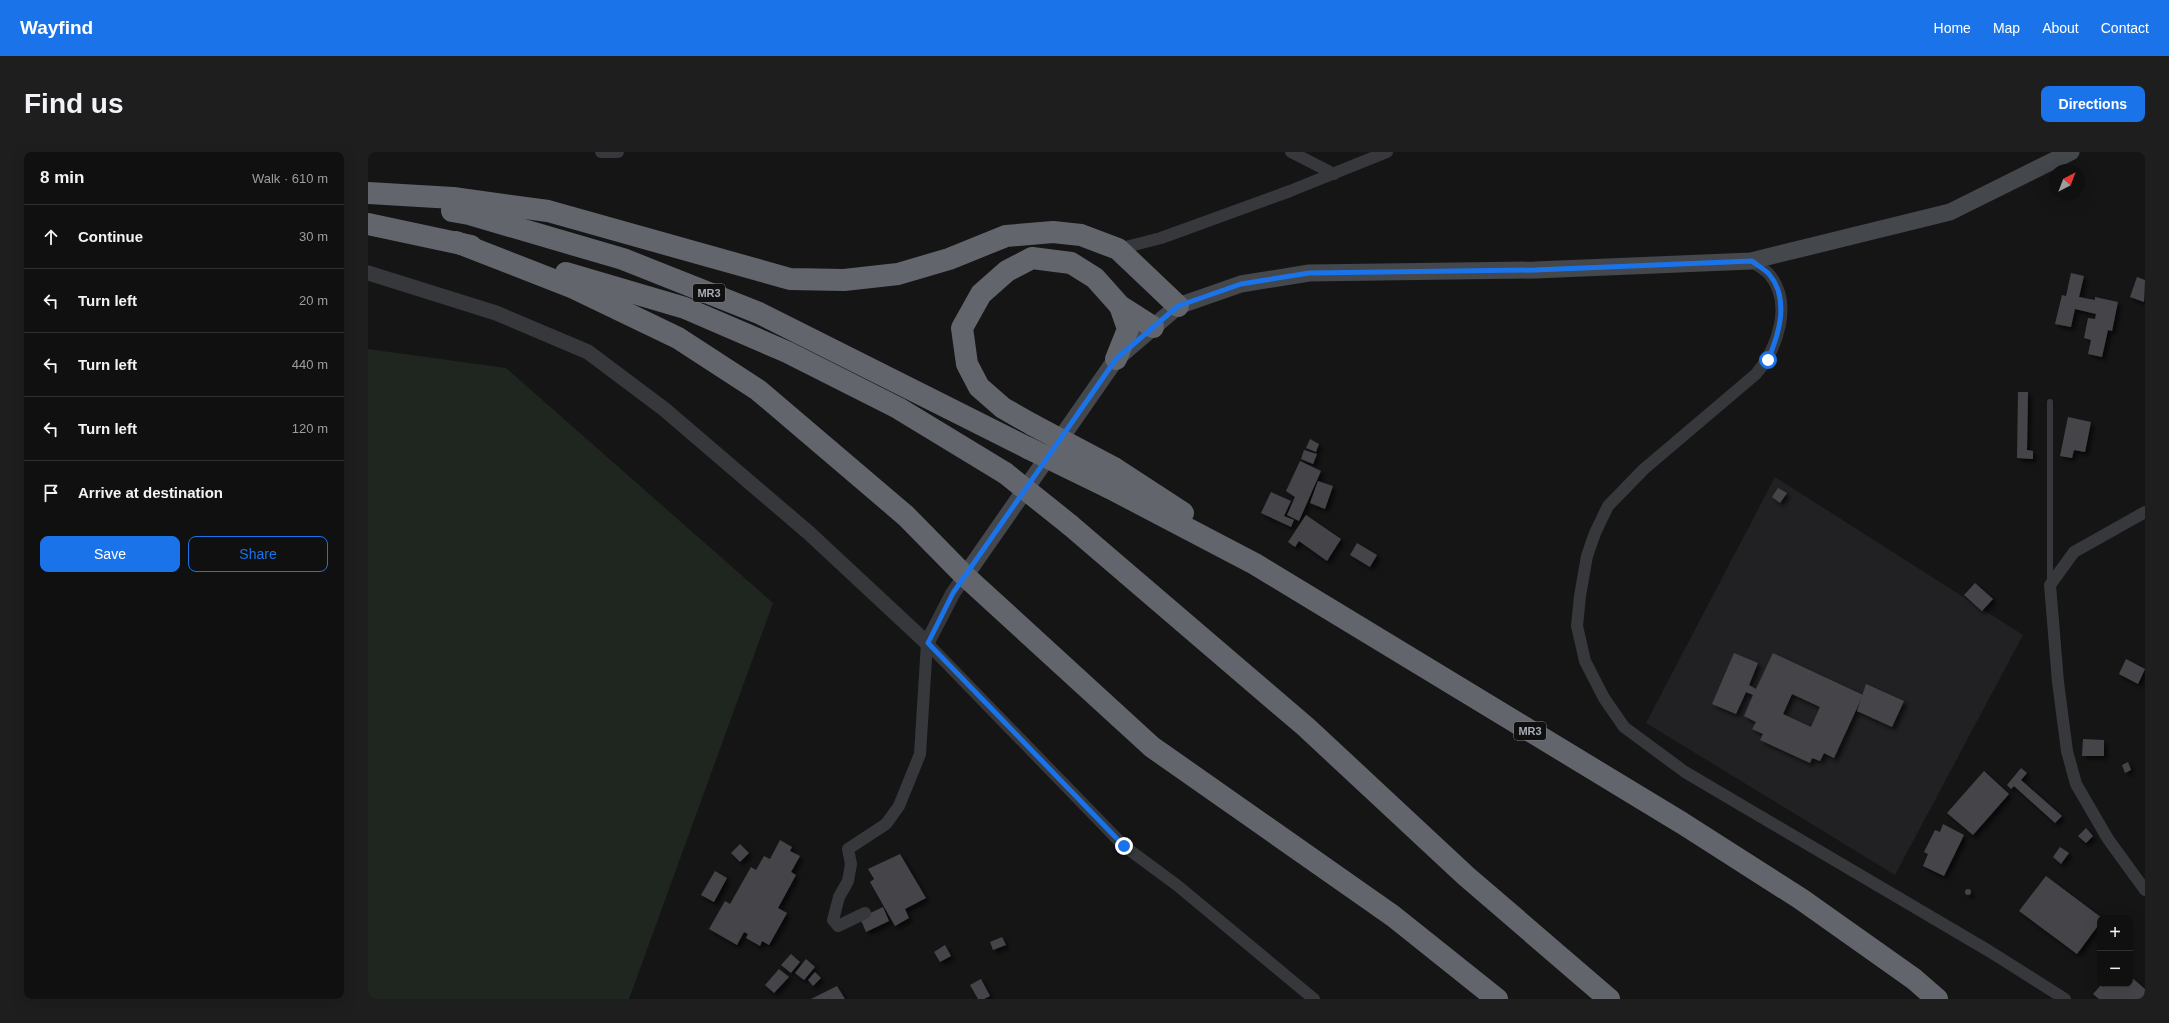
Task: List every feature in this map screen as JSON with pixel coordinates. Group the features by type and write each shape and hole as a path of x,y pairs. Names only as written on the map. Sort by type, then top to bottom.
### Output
{"highway":[{"path":"368,193 452,198 548,211 790,279 844,280 898,274 949,259 1006,236 1053,232 1080,235 1118,249 1178,306"},
{"name":"MR3","path":"368,199 469,214 623,259 759,313 1028,448 1111,477 1682,823 1801,899 1914,979 1937,999"},
{"name":"MR3","path":"368,224 456,242 685,308 787,352 891,404 1005,473 1070,525 1306,726 1466,876 1609,999"},
{"path":"456,242 574,288 671,335 758,390 906,516 965,576 1152,747 1393,916 1497,999"},
{"path":"1111,477 1033,425 1003,408 979,387 967,364 962,328 981,294 1007,271 1032,258 1071,263 1095,278 1120,306 1153,327"},
{"path":"1116,359 1128,329 1120,306"}],"main road":[{"path":"965,576 1116,359 1178,306 1241,284 1309,273 1535,270 1752,261 1950,212 2071,152"}],"street":[{"path":"601,152 618,152"},
{"path":"1291,152 1334,174"},
{"path":"1118,249 1162,238 1334,174 1387,152"},
{"path":"1752,261 1769,274 1778,291 1781,310 1778,336 1768,360 1756,374 1644,469 1608,506 1595,533 1587,556 1580,596 1577,626 1585,661 1604,698 1624,727 1685,772 1989,951 2065,999"},
{"path":"368,273 496,313 588,352 664,409 803,528 928,643 1124,846 1178,886 1314,999"},
{"path":"2145,512 2074,552 2050,585 2058,682 2067,751 2076,784 2108,838 2145,890"},
{"path":"864,913 838,926 833,920 839,897 848,881 851,864 848,849 886,824 900,806 920,754 928,643 953,593 965,576"}],"lane":[{"path":"2050,402 2050,585"}],"shaded area":[{"path":"368,349 506,368 773,603 629,999 368,999"},
{"path":"1775,477 2023,635 1895,875 1646,723"}],"building":[{"path":"2071,273 2084,276 2079,297 2095,300 2095,297 2118,302 2112,331 2108,330 2102,357 2088,354 2091,340 2084,338 2088,318 2095,319 2096,314 2075,309 2071,327 2055,324 2062,295 2066,296"},
{"path":"2137,277 2145,280 2144,302 2130,297"},
{"path":"2018,392 2028,392 2027,450 2033,451 2033,459 2017,458"},
{"path":"2068,417 2091,422 2085,452 2074,450 2072,458 2060,456"},
{"path":"1310,439 1319,444 1316,452 1306,448"},
{"path":"1304,450 1317,454 1313,464 1301,459"},
{"path":"1300,461 1321,471 1299,521 1287,515 1295,497 1286,491"},
{"path":"1318,481 1333,486 1325,509 1310,503"},
{"path":"1778,488 1787,493 1780,503 1772,497"},
{"path":"1271,492 1291,501 1284,516 1294,520 1291,527 1261,513"},
{"path":"1306,515 1341,539 1327,561 1299,541 1295,547 1288,542"},
{"path":"1357,543 1377,555 1370,567 1350,555"},
{"path":"1975,583 1993,599 1982,611 1964,595"},
{"path":"1734,653 1758,663 1749,685 1756,689 1773,653 1863,695 1834,758 1824,753 1820,761 1812,758 1810,763 1760,740 1763,734 1752,729 1756,722 1744,716 1753,695 1746,692 1736,714 1712,704","holes":["1792,694 1820,707 1811,727 1783,714"]},
{"path":"2126,659 2145,669 2138,684 2119,674"},
{"path":"1866,684 1904,701 1892,727 1857,711"},
{"path":"2083,739 2104,740 2104,756 2082,756"},
{"path":"2128,762 2131,770 2125,773 2122,765"},
{"path":"2021,768 2027,773 2021,780 2062,816 2055,823 2014,786 2011,789 2007,785"},
{"path":"1984,771 2009,794 1973,835 1947,813"},
{"path":"1943,824 1964,835 1944,876 1923,866 1928,854 1924,852 1935,830 1940,832"},
{"path":"2086,828 2093,836 2086,843 2078,836"},
{"path":"780,840 792,847 790,851 800,856 791,872 796,875 778,908 787,913 769,945 762,941 760,946 746,938 748,934 744,932 737,945 709,929 725,901 730,904 751,867 756,870 764,856 770,859"},
{"path":"740,844 749,853 740,862 731,853"},
{"path":"2060,847 2069,853 2061,864 2053,857"},
{"path":"900,854 926,898 905,909 909,918 895,926 870,882 874,879 868,869"},
{"path":"715,871 727,878 714,902 701,895"},
{"path":"2046,876 2098,915 2097,927 2077,954 2019,911"},
{"path":"1968,889 1971,892 1968,895 1965,892"},
{"path":"883,907 889,921 866,932 860,918"},
{"path":"1002,937 1006,945 993,950 990,942"},
{"path":"945,945 951,956 940,962 934,952"},
{"path":"791,954 800,962 791,973 781,965"},
{"path":"806,959 815,967 804,980 795,973"},
{"path":"779,969 789,977 774,993 765,985"},
{"path":"815,972 821,978 813,986 808,980"},
{"path":"981,979 990,996 984,999 978,999 970,985"},
{"path":"2133,979 2145,989 2144,999 2099,999 2093,994 2099,987 2133,987"},
{"path":"837,986 845,999 811,999"}],"route":[{"path":"1124,846 928,643 953,593 1116,359 1178,306 1241,284 1309,273 1535,270 1752,261 1769,274 1778,291 1781,310 1778,336 1768,360"}]}
